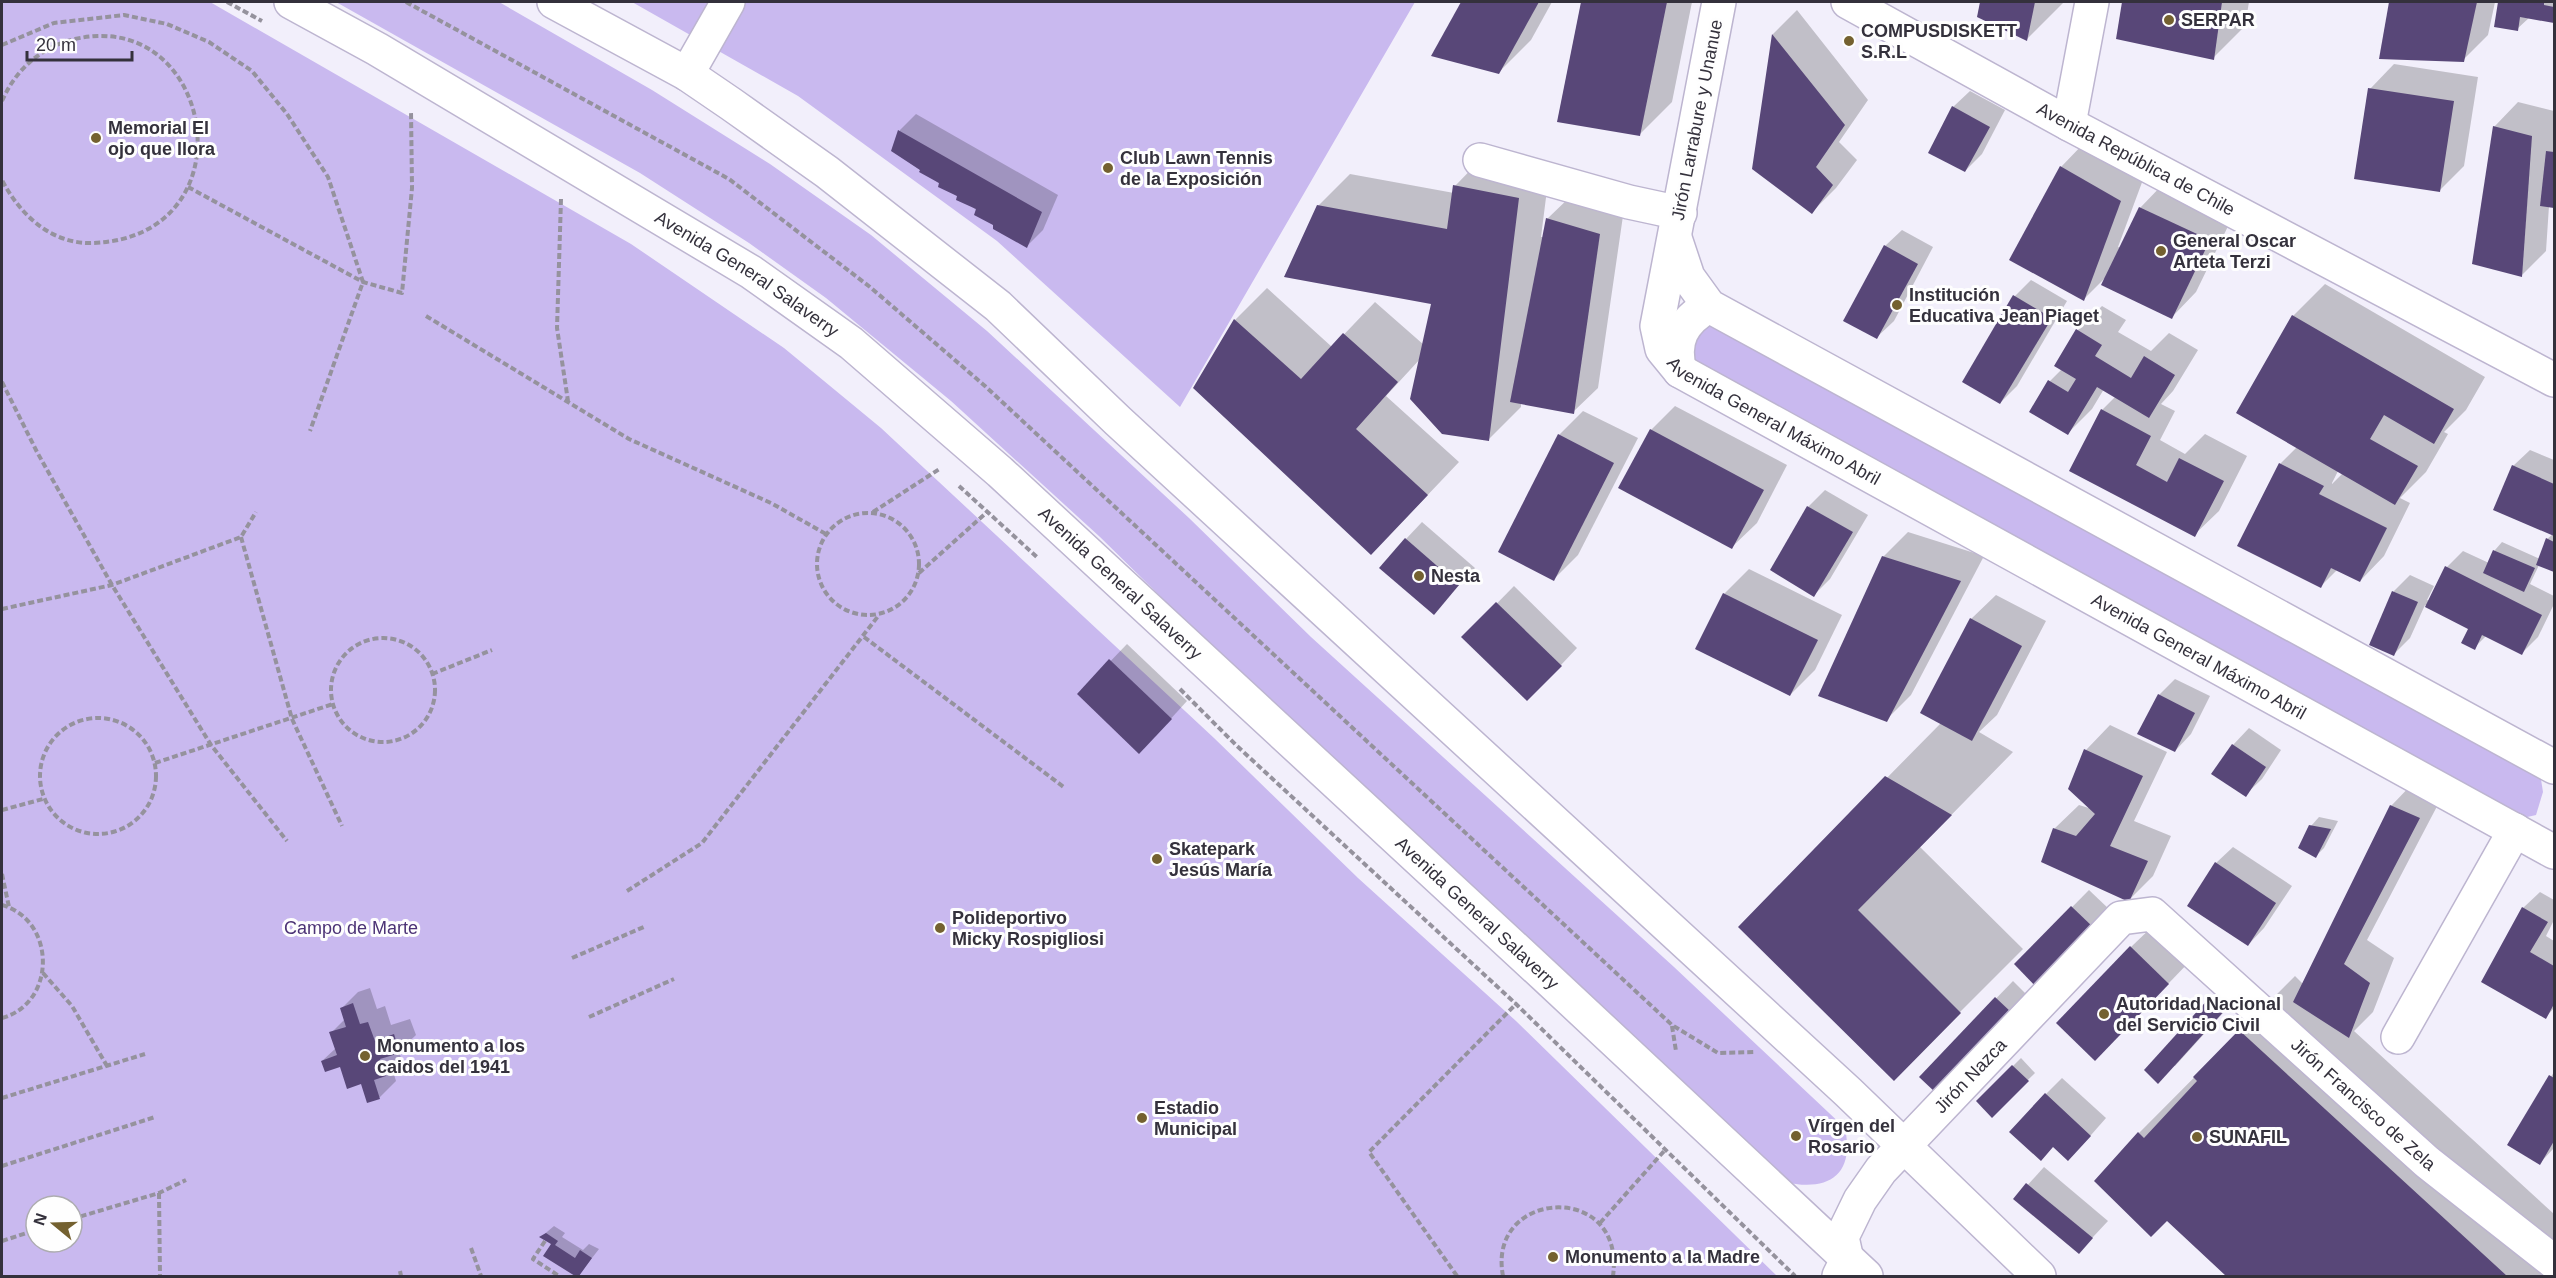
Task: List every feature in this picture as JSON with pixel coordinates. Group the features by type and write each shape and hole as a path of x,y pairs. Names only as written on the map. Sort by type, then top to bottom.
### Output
{"street":[{"name":"Avenida General Salaverry","path":"291,2 376,49 751,272 850,343 1000,472 1545,976 1850,1271"},
{"path":"554,2 687,74 827,172 998,306 1118,421 1903,1144 2039,1276"},
{"path":"687,74 728,2"},
{"name":"Jirón Larrabure y Unanue","path":"1677,226 1719,2"},
{"name":"Avenida República de Chile","path":"1848,2 2069,124 2554,380"},
{"path":"2069,124 2092,2"},
{"path":"1480,160 1629,202 1677,226 1688,277 1709,306 2554,767"},
{"name":"Avenida General Máximo Abril","path":"1677,226 1657,327 1662,349 1680,371 2554,851"},
{"path":"1680,371 1677,348 1684,325 1695,314 1709,306"},
{"path":"2398,1037 2515,830"},
{"name":"Jirón Nazca","path":"1850,1271 1842,1237 1860,1200 1903,1144 2121,918 2152,914"},
{"name":"Jirón Francisco de Zela","path":"2152,914 2427,1162 2554,1262"}],"path":[{"path":"227,2 268,24"},
{"path":"2,45 54,24 124,15 167,24 209,42 252,71 287,114 328,177 363,282 310,431"},
{"path":"2,101 9,85 23,67 40,53 61,42 82,37 105,37 127,41 148,50 166,63 181,80 192,100 198,121 199,144 196,166 188,187 174,207 157,224 137,235 114,242 90,243 67,239 45,230 26,216 11,198 2,180"},
{"path":"188,187 363,282 402,293 412,188 413,118 410,101"},
{"path":"561,190 557,327 568,402"},
{"path":"426,316 629,439 771,503 826,534"},
{"path":"2,382 37,452 112,585 211,745 287,841"},
{"path":"933,461 948,476"},
{"path":"873,513 941,468"},
{"path":"956,483 1040,560"},
{"path":"2,609 112,585 241,537 255,512"},
{"path":"919,573 914,540 903,527 889,517 873,513 855,514 839,521 826,534 818,550 816,568 820,585 830,600 844,611 862,616 879,615 905,600 919,573 987,512"},
{"path":"241,537 292,719 342,826"},
{"path":"627,891 702,843 879,615"},
{"path":"864,637 1065,788"},
{"path":"395,640 411,646 424,658 432,674 435,690 432,707 425,722 413,733 398,741 381,743 365,740 351,731 340,719 333,704 332,686 336,669 346,654 369,641 395,640"},
{"path":"432,674 492,650"},
{"path":"1171,680 1237,746 1516,1004 1795,1276"},
{"path":"155,763 333,704"},
{"path":"99,717 118,720 135,730 147,744 155,763 156,782 151,801 140,817 125,828 106,835 87,834 69,828 53,815 43,799 39,780 41,761 49,743 62,729 80,720 99,717"},
{"path":"2,810 43,799"},
{"path":"2,874 10,907"},
{"path":"2,905 10,907 26,918 38,934 44,953 43,972 36,991 24,1006 2,1018"},
{"path":"572,958 646,926"},
{"path":"43,972 72,1006 107,1066"},
{"path":"1457,1276 1369,1152 1545,976"},
{"path":"589,1017 675,979"},
{"path":"1672,1025 1718,1053 1760,1052"},
{"path":"2,1098 145,1054"},
{"path":"2,1166 155,1117"},
{"path":"1600,1223 1665,1150"},
{"path":"84,1216 159,1193 186,1180"},
{"path":"159,1193 160,1276"},
{"path":"1503,1276 1502,1249 1513,1228 1532,1211 1555,1205 1580,1209 1600,1223 1611,1241 1615,1261 1613,1276"},
{"path":"2,1241 24,1234"},
{"path":"545,1241 533,1259 559,1276"},
{"path":"471,1248 481,1276"}],"green space":[{"name":"Campo de Marte","path":"2,2 210,2 631,244 784,348 881,428 1214,738 1358,878 1516,1021 1777,1276 2,1276"},
{"path":"336,2 499,2 652,90 770,164 871,235 987,331 1189,518 1311,637 1674,967 1845,1128 1847,1145 1842,1169 1835,1177 1814,1185 1784,1182 1279,713 1100,537 951,401 826,298 749,243 640,173"},
{"name":"Club Lawn Tennis de la Exposición","path":"632,2 1415,2 1180,407 997,241 798,96"},
{"path":"1708,321 2540,773 2543,792 2536,815 2523,818 1686,365 1680,341"}],"building":[{"path":"1461,2 1539,2 1499,74 1431,56"},
{"path":"1581,2 1667,2 1640,136 1557,122"},
{"path":"1980,2 2035,2 2027,41 1977,17"},
{"name":"SERPAR","path":"2122,2 2222,2 2214,60 2116,39"},
{"path":"2389,2 2477,2 2464,62 2379,59"},
{"path":"2498,2 2544,2 2544,5 2554,7 2554,23 2520,17 2518,31 2494,27"},
{"path":"1772,34 1845,125 1816,167 1833,185 1812,214 1752,169"},
{"path":"2368,88 2454,101 2440,192 2354,179"},
{"path":"1952,106 1990,127 1965,172 1928,153"},
{"path":"2493,126 2532,136 2522,277 2472,264"},
{"path":"898,130 1042,212 1027,248 993,229 993,225 974,215 976,209 956,200 957,196 938,187 939,183 919,172 920,170 891,151"},
{"path":"2546,151 2554,152 2554,208 2540,206"},
{"path":"2060,166 2121,201 2084,301 2009,260"},
{"path":"1453,185 1519,198 1489,441 1442,434 1410,399 1431,304 1284,277 1317,205 1447,229"},
{"path":"2139,207 2210,240 2172,319 2101,285"},
{"path":"1546,218 1600,234 1574,414 1510,402"},
{"path":"1884,245 1918,264 1877,339 1843,321"},
{"path":"2013,295 2052,318 2000,404 1962,382"},
{"path":"2292,315 2454,409 2434,444 2384,415 2370,439 2418,466 2395,505 2236,413"},
{"path":"1234,319 1301,379 1343,333 1398,382 1356,429 1428,495 1371,555 1193,388"},
{"path":"2076,329 2102,345 2095,356 2131,378 2144,356 2175,375 2149,418 2097,387 2068,435 2029,412 2048,380 2068,392 2076,379 2054,366"},
{"path":"2101,409 2151,436 2136,465 2167,482 2179,458 2224,481 2195,537 2069,471"},
{"path":"1650,429 1764,490 1732,549 1618,488"},
{"path":"1558,434 1614,463 1554,581 1498,552"},
{"path":"2279,463 2324,486 2319,494 2387,528 2360,582 2331,568 2321,588 2237,546"},
{"path":"2512,465 2554,484 2554,536 2493,510"},
{"path":"1807,506 1853,532 1814,597 1770,570"},
{"name":"Nesta","path":"1405,538 1459,585 1434,615 1379,568"},
{"path":"2546,538 2554,542 2554,572 2536,565"},
{"path":"2493,550 2535,568 2524,592 2483,573"},
{"path":"1882,556 1961,581 1887,722 1818,696"},
{"path":"2445,566 2542,615 2522,655 2482,635 2475,650 2461,643 2468,629 2425,607"},
{"path":"2392,591 2418,602 2394,656 2369,645"},
{"path":"1723,593 1818,640 1790,696 1695,649"},
{"path":"1496,602 1562,666 1527,701 1461,637"},
{"path":"1970,618 2022,646 1972,741 1920,713"},
{"path":"1109,659 1172,719 1139,754 1077,694"},
{"path":"2158,694 2195,713 2175,752 2137,734"},
{"path":"2232,744 2266,767 2246,797 2211,774"},
{"path":"2084,749 2143,776 2110,846 2148,861 2129,902 2041,862 2053,828 2076,836 2095,814 2068,789"},
{"path":"1885,776 1952,815 1858,910 1961,1013 1894,1081 1738,927"},
{"path":"2390,805 2420,818 2344,964 2370,983 2349,1038 2293,1002"},
{"path":"2309,825 2331,829 2316,858 2298,848"},
{"path":"2215,862 2276,903 2248,946 2187,906"},
{"path":"2071,906 2094,928 2037,988 2014,964"},
{"path":"2522,907 2548,922 2530,952 2554,966 2554,1004 2546,1019 2481,982"},
{"path":"2130,946 2169,984 2095,1061 2056,1023"},
{"path":"2211,996 2226,1009 2158,1084 2144,1070"},
{"path":"1995,997 2012,1013 1936,1093 1919,1077"},
{"path":"353,1003 360,1024 368,1022 375,1041 394,1034 400,1053 380,1059 386,1076 374,1080 380,1099 367,1103 361,1084 347,1089 340,1067 325,1072 321,1061 337,1055 329,1032 346,1027 340,1008"},
{"path":"2239,1030 2507,1276 2226,1276 2167,1221 2151,1237 2094,1181 2138,1132 2144,1138 2197,1081 2193,1077"},
{"path":"2012,1065 2029,1081 1992,1118 1976,1101"},
{"path":"2549,1075 2554,1078 2554,1141 2540,1165 2507,1145"},
{"path":"2045,1093 2091,1136 2068,1161 2053,1147 2041,1161 2009,1132"},
{"path":"2026,1183 2093,1238 2079,1254 2013,1199"},
{"path":"546,1233 558,1241 555,1245 575,1258 580,1250 592,1258 579,1276 575,1276 543,1256 551,1244 539,1237"}],"place":[{"name":"SERPAR","path":"2169,20"},
{"name":"COMPUSDISKETT S.R.L","path":"1849,41"},
{"name":"Memorial El ojo que llora","path":"96,138"},
{"name":"Club Lawn Tennis de la Exposición","path":"1108,168"},
{"name":"General Oscar Arteta Terzi","path":"2161,251"},
{"name":"Institución Educativa Jean Piaget","path":"1897,305"},
{"name":"Nesta","path":"1419,576"},
{"name":"Skatepark Jesús María","path":"1157,859"},
{"name":"Polideportivo Micky Rospigliosi","path":"940,928"},
{"name":"Autoridad Nacional del Servicio Civil","path":"2104,1014"},
{"name":"Monumento a los caidos del 1941","path":"365,1056"},
{"name":"Estadio Municipal","path":"1142,1118"},
{"name":"Vírgen del Rosario","path":"1796,1136"},
{"name":"SUNAFIL","path":"2197,1137"},
{"name":"Monumento a la Madre","path":"1553,1257"}]}
